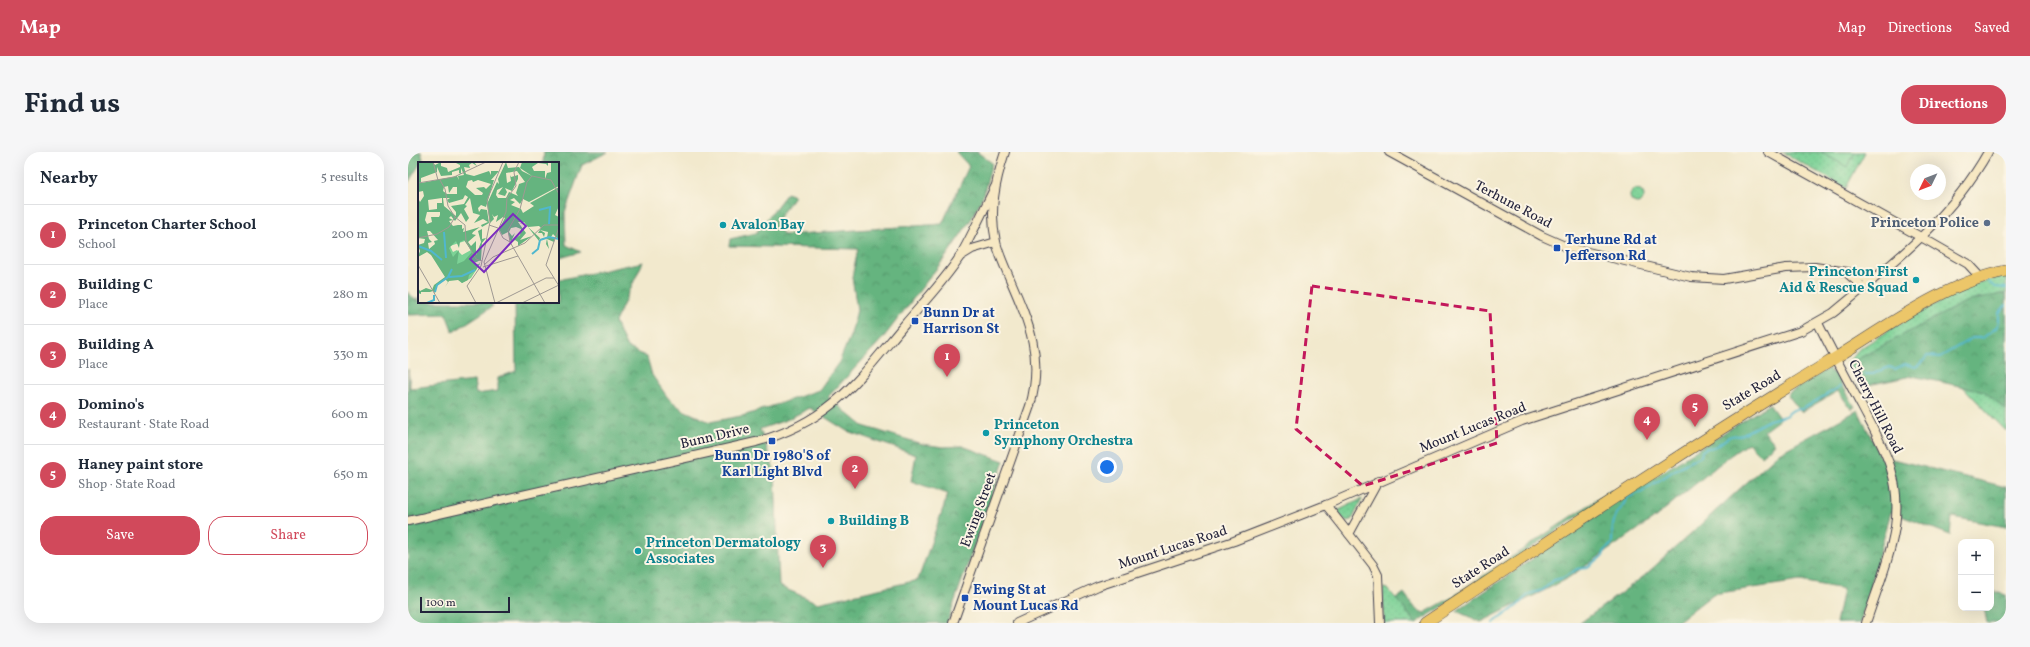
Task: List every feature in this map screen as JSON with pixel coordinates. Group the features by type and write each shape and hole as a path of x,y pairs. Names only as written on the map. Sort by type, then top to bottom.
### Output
{"highway":[{"name":"State Road","path":"1425,623 1712,433 1909,312 1980,277 2006,270"}],"street":[{"path":"995,187 1005,152"},
{"name":"Terhune Road","path":"1389,152 1542,236 1567,247 1683,276 1706,279 1728,278 1801,267 1862,275 1872,281"},
{"path":"1768,152 1968,264 1980,277"},
{"name":"Mount Lucas Road","path":"1017,623 1098,586 1234,541 1326,505 1378,481 1522,421 1801,331 1818,323 1864,288 1922,237 1964,190 1988,152"},
{"name":"Ewing Street","path":"953,623 1034,392 1036,370 1033,339 1025,314 996,242 993,212 995,187"},
{"name":"Bunn Drive","path":"408,521 756,442 791,430 829,408 853,386 930,295 959,258 977,226 995,187"},
{"name":"Bunn Drive","path":"959,258 972,249 996,242"},
{"path":"1845,272 1853,276 1864,288"},
{"name":"Cherry Hill Road","path":"1818,323 1835,358 1881,440 1891,465 1895,488 1896,511 1892,542 1866,623"},
{"path":"1349,534 1378,481"},
{"path":"1326,505 1373,565 1378,575 1380,623"}],"highlighted area":[{"path":"1312,286 1490,311 1497,443 1363,486 1296,429"}],"green space":[{"path":"408,152 421,152 423,159 421,162 418,162 418,167 408,183"},
{"path":"544,152 608,152 582,165 565,212 566,245 581,252 560,258 559,260 559,162 543,162"},
{"path":"956,152 977,152 992,163 983,196 972,218 947,255 883,338 828,397 863,426 922,444 943,447 962,446 1004,461 947,623 408,623 408,369 410,388 474,381 476,394 498,391 498,378 516,371 515,303 559,303 559,280 643,262 615,322 627,347 647,357 652,375 668,398 683,410 710,422 746,415 819,390 839,362 851,334 857,310 852,277 858,249 729,246 730,239 756,233 787,193 794,196 775,223 784,235 942,224 969,166","holes":["810,408 847,431 916,455 911,481 948,494 918,580 818,603 779,586 775,472 760,429 786,420"]},
{"path":"1782,152 1865,152 1846,188"},
{"path":"1821,152 1855,152 1847,167"},
{"path":"1637,189 1642,191 1644,196 1642,201 1637,203 1632,201 1630,196 1632,191"},
{"path":"2006,275 2006,431 1926,349 1883,378 1860,387 1847,363 1859,349 1914,315 1974,284"},
{"path":"408,292 415,300 418,298 418,303 490,303 493,306 453,332 446,314 408,315"},
{"path":"2006,293 2006,410 1984,391 1912,376 1863,386 1850,363 1965,302"},
{"path":"1829,368 1830,371 1836,374 1855,407 1851,409 1838,391 1801,412 1787,394"},
{"path":"1769,404 1780,419 1764,431 1775,444 1761,456 1748,443 1728,457 1653,519 1565,580 1481,622 1456,611 1623,497"},
{"path":"1858,410 1880,456 2006,487 2006,527 1952,517 1950,535 1891,512 1860,623 1836,623 1843,589 1800,581 1713,594 1676,623 1580,623 1644,576 1779,453"},
{"path":"1611,490 1613,493 1452,601 1416,623 1396,599 1404,593 1416,609 1424,613 1451,598"},
{"path":"1362,499 1352,520 1345,521 1337,511"},
{"path":"1383,588 1388,589 1416,623 1384,623"},
{"path":"1994,592 2006,595 2006,623 1987,623 1985,611 1994,611"}],"waterway":[{"path":"1988,282 1995,287 2006,288"},
{"path":"1864,374 1873,374 1889,367 1895,369 1905,364 1915,367 1921,364 1927,356 1940,357 1972,338 1982,338 1996,328 1999,322 1999,313 2006,305"},
{"path":"1493,623 1517,606 1529,594 1543,590 1554,580 1563,578 1577,569 1586,568 1603,556 1605,550 1612,544 1613,523 1626,498 1641,492 1681,466 1701,456 1702,451 1706,448 1716,446 1730,436 1739,436 1769,420 1785,416 1793,410 1802,409 1841,386"}],"place":[{"name":"Princeton Police","path":"1987,223"},
{"name":"Avalon Bay","path":"723,225"},
{"name":"Terhune Rd at Jefferson Rd","path":"1557,248"},
{"name":"Princeton First Aid & Rescue Squad","path":"1916,280"},
{"name":"Bunn Dr at Harrison St","path":"915,321"},
{"name":"Princeton Charter School","path":"947,377"},
{"name":"Haney paint store","path":"1695,427"},
{"name":"Princeton Symphony Orchestra","path":"986,433"},
{"name":"Domino's","path":"1647,440"},
{"name":"Bunn Dr 1980'S of Karl Light Blvd","path":"772,441"},
{"name":"Building C","path":"855,489"},
{"name":"Building B","path":"831,521"},
{"name":"Princeton Dermatology Associates","path":"638,551"},
{"name":"Building A","path":"823,568"},
{"name":"Ewing St at Mount Lucas Rd","path":"965,598"}]}
